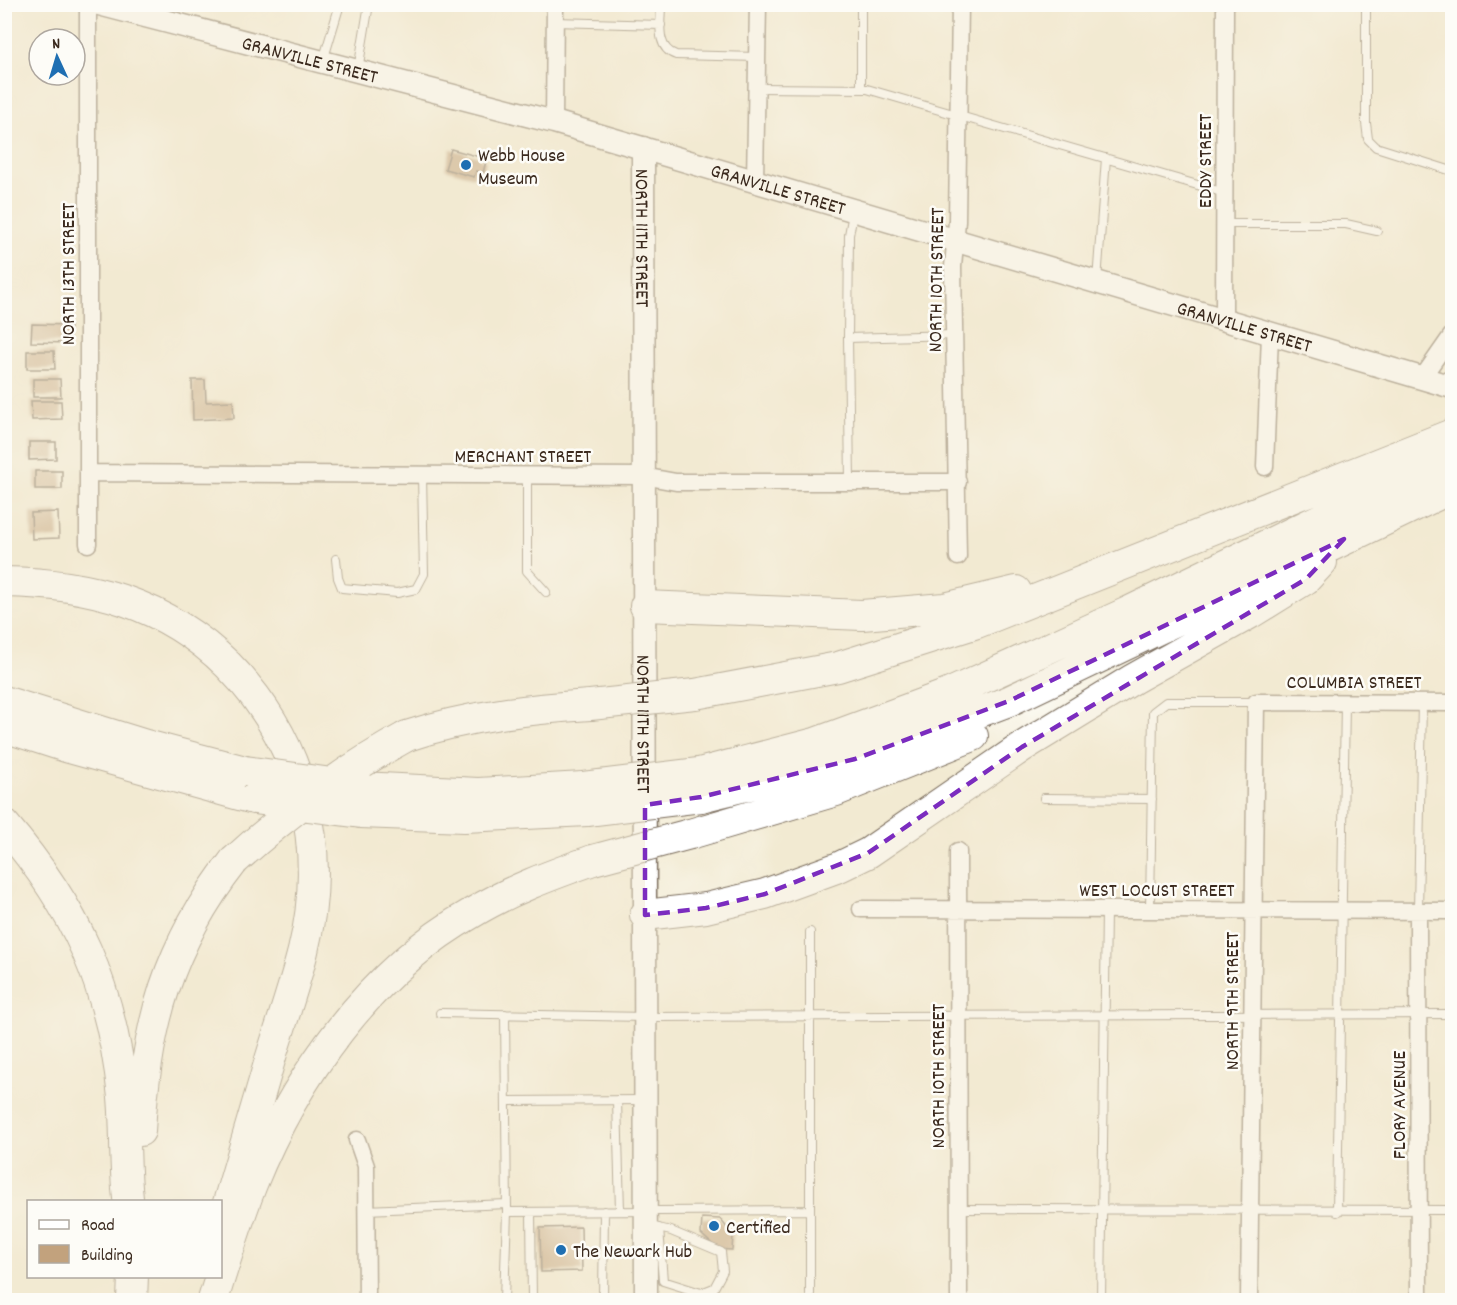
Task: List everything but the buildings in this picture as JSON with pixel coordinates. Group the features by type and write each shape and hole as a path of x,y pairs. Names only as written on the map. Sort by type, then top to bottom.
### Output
{"highway":[{"path":"128,1200 138,1157 143,1087 150,1037 159,999 184,939 203,903 234,861 275,824 337,776 407,736 448,722 522,710 695,694 838,667 977,623 1452,434"},
{"path":"700,785 948,694 1128,612 1452,455"},
{"path":"4,727 88,754 254,799 361,800 478,793 585,799 700,785 855,759 1009,701 1452,488"},
{"path":"645,915 706,908 765,894 830,871 868,853 1032,740 1306,579 1344,539"},
{"path":"4,582 63,584 91,589 116,596 166,618 211,648 240,678 269,714 286,745 298,774 307,816 312,866 311,898 303,950 222,1223"},
{"path":"645,606 862,615 944,608 1029,588 1057,591"},
{"path":"222,1257 252,1183 286,1114 326,1050 373,991 415,952 470,913 515,890 593,860 836,791 970,737 1028,709 1077,669"},
{"path":"4,701 146,745 361,800"},
{"path":"4,824 68,910 95,966 112,1019 123,1098 123,1155 128,1200"},
{"path":"132,1300 133,1278"},
{"path":"203,1300 213,1278"},
{"path":"213,1300 216,1278"}],"street":[{"name":"NORTH 13TH STREET","path":"88,4 88,544"},
{"name":"GRANVILLE STREET","path":"99,4 554,122 1452,387"},
{"path":"554,122 555,4"},
{"path":"755,180 758,4"},
{"name":"NORTH 10TH STREET","path":"958,557 953,335 960,4"},
{"name":"EDDY STREET","path":"1224,318 1225,4"},
{"name":"NORTH 11TH STREET","path":"643,148 645,1100 650,1221 646,1300"},
{"path":"1265,467 1270,333"},
{"path":"1422,378 1452,335"},
{"name":"MERCHANT STREET","path":"88,473 643,476 676,482 958,482"},
{"name":"COLUMBIA STREET","path":"1256,702 1452,703"},
{"name":"NORTH 9TH STREET","path":"1249,1300 1256,702"},
{"name":"NORTH 10TH STREET","path":"958,851 959,1300"},
{"name":"WEST LOCUST STREET","path":"861,909 1452,910"},
{"name":"FLORY AVENUE","path":"1418,910 1419,1300"},
{"path":"357,1140 366,1166 367,1300"}],"lane":[{"path":"323,61 340,4"},
{"path":"358,70 369,4"},
{"path":"661,4 664,48 676,55 758,57"},
{"path":"861,4 861,89"},
{"path":"1366,4 1368,139 1376,147 1452,171"},
{"path":"555,22 661,25"},
{"path":"758,88 861,89 1225,193"},
{"path":"1097,281 1106,158"},
{"path":"850,482 849,235 854,209"},
{"path":"1226,224 1346,224 1377,231"},
{"path":"848,338 953,335"},
{"path":"336,559 338,578 342,588 397,593 416,589 424,574 422,475"},
{"path":"527,476 527,571 546,592"},
{"path":"1149,910 1153,712 1166,702 1256,702"},
{"path":"1337,1212 1345,702"},
{"path":"1418,910 1422,703"},
{"path":"1044,798 1152,799"},
{"path":"1101,1300 1106,910"},
{"path":"810,932 808,1210 810,1300"},
{"path":"440,1013 645,1017 809,1014 1103,1016 1452,1014"},
{"path":"504,1300 507,1208 505,1014"},
{"path":"617,1100 620,1211"},
{"path":"506,1101 645,1100"},
{"path":"366,1210 507,1208 531,1212 620,1211 650,1221 721,1252 723,1271 714,1288 700,1297 663,1281 650,1221"},
{"path":"958,1209 1337,1212 1452,1210"},
{"path":"650,1221 808,1210"},
{"path":"603,1300 604,1211"},
{"path":"531,1212 532,1300"}],"highlighted area":[{"path":"1344,539 1306,579 1022,747 868,853 765,894 706,908 645,915 645,805 701,797 855,759 1009,701"}],"place":[{"name":"Webb House Museum","path":"466,165"},
{"name":"Certified","path":"714,1226"},
{"name":"The Newark Hub","path":"561,1250"}]}
